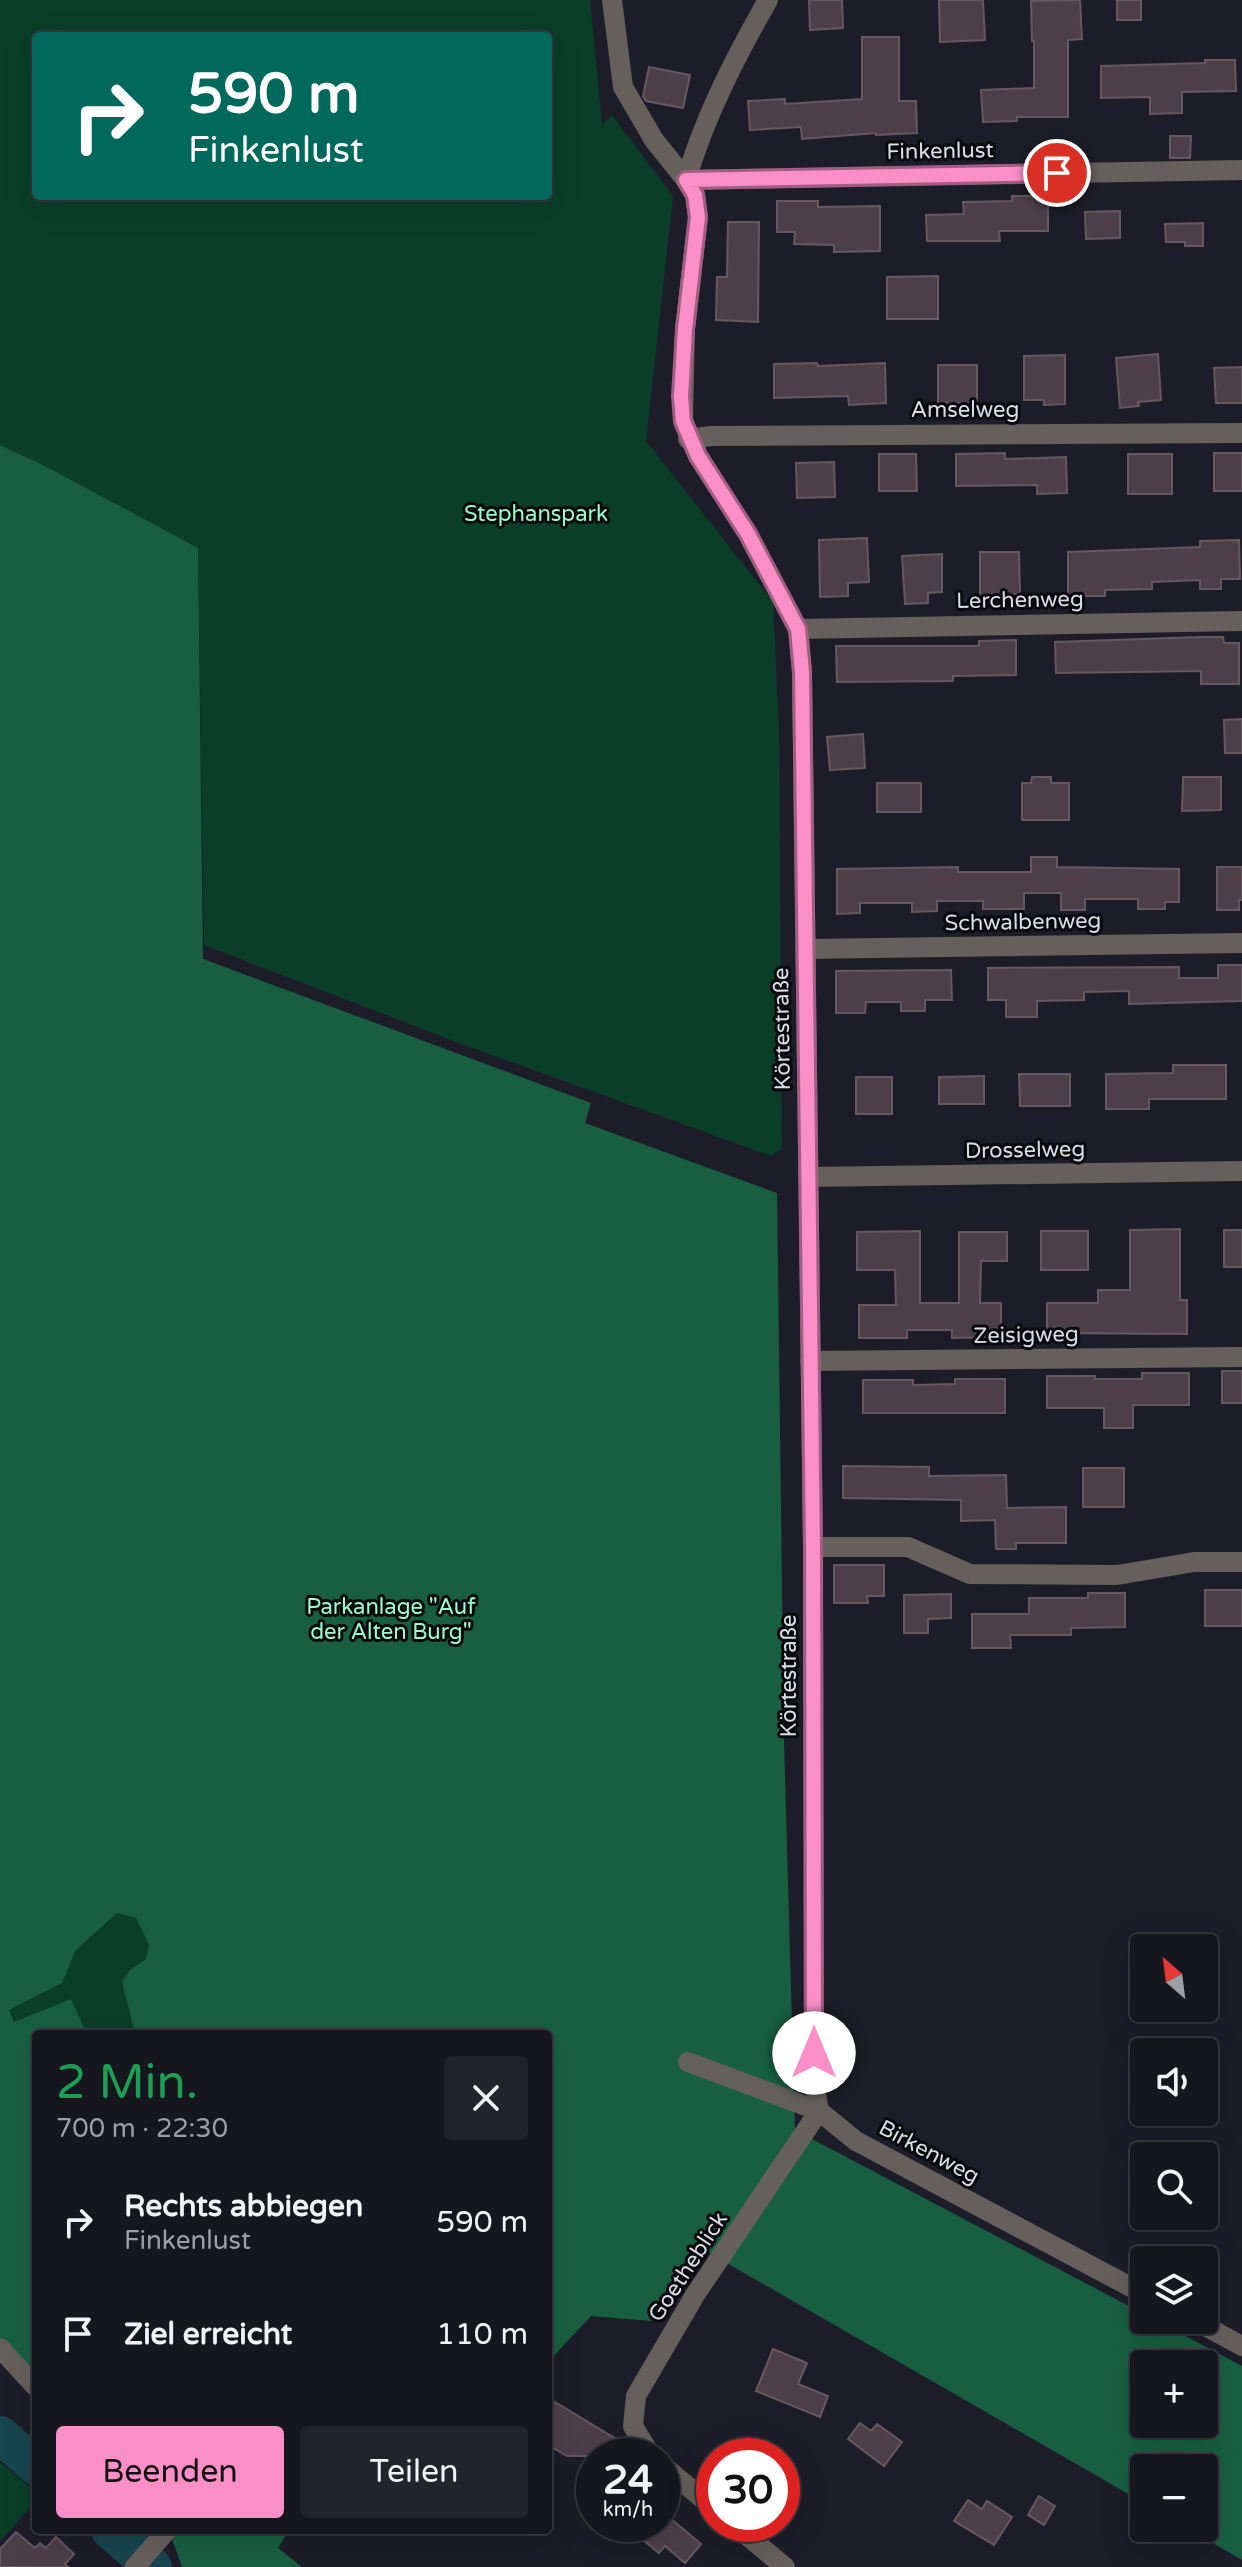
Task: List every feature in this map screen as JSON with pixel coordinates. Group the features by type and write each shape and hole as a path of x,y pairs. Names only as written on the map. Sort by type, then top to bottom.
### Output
{"street":[{"name":"Körtestraße","path":"612,0 623,87 654,140 695,195 698,217 681,396 688,439 748,534 798,629 802,672 813,1547 814,2067 819,2111"},
{"path":"686,180 698,140 768,0"},
{"name":"Finkenlust","path":"686,180 1242,170"},
{"name":"Amselweg","path":"688,439 711,436 1242,433"},
{"name":"Lerchenweg","path":"798,629 1242,621"},
{"name":"Schwalbenweg","path":"805,949 1242,943"},
{"name":"Drosselweg","path":"808,1177 1242,1171"},
{"name":"Zeisigweg","path":"810,1361 1242,1357"},
{"path":"813,1547 908,1547 970,1574 1117,1575 1194,1562 1242,1562"},
{"name":"Birkenweg","path":"688,2062 819,2111 856,2141 1130,2287"},
{"name":"Goetheblick","path":"640,2438 633,2426 636,2396 695,2295 819,2111"},
{"path":"1218,2333 1242,2346"},
{"path":"0,2348 32,2383"},
{"path":"680,2480 696,2493"},
{"path":"135,2567 163,2534"},
{"path":"755,2542 785,2567"}],"green space":[{"name":"Stephanspark","path":"0,0 590,0 602,125 612,115 673,196 646,441 773,602 779,732 782,1149 771,1156 456,1042 204,945 198,549 0,445"},
{"name":"Parkanlage \"Auf der Alten Burg\"","path":"0,445 198,548 203,959 591,1103 585,1123 777,1193 784,1741 795,2130 1130,2307 1130,2334 1181,2334 1212,2350 1130,2350 1130,2438 1218,2438 1218,2353 1242,2366 1242,2560 1211,2542 1218,2542 1218,2454 1130,2454 1130,2495 699,2247 651,2321 591,2316 552,2358 552,2030 134,2030 122,1982 130,1970 146,1959 149,1945 136,1918 117,1913 76,1950 62,1983 9,2010 14,2022 71,1999 85,2030 32,2030 32,2373 0,2338"},
{"path":"117,1913 136,1918 149,1945 146,1959 130,1970 128,2008 134,2030 85,2030 71,1999 14,2022 9,2010 62,1983 76,1950"},
{"path":"0,2462 32,2489 32,2505 0,2541"},
{"path":"170,2534 287,2534 278,2548 302,2567 182,2567"}],"building":[{"path":"809,0 842,0 843,28 810,30"},
{"path":"939,0 983,0 985,40 940,42"},
{"path":"1080,0 1082,39 1068,40 1068,117 1017,117 1017,121 983,122 981,90 1034,88 1031,1"},
{"path":"1117,0 1141,0 1141,20 1117,20"},
{"path":"862,37 899,37 899,101 916,101 917,133 802,139 801,127 750,130 748,101 785,99 785,104 862,99"},
{"path":"1205,60 1235,60 1236,91 1182,92 1182,113 1150,114 1150,97 1101,98 1101,66 1205,63"},
{"path":"649,67 690,75 683,108 646,101 643,96"},
{"path":"1170,136 1191,136 1190,158 1170,158"},
{"path":"1012,196 1048,196 1048,231 999,231 1000,241 927,241 926,215 964,214 963,202 1012,201"},
{"path":"777,201 818,201 818,207 880,206 880,251 834,252 834,245 794,244 795,232 777,232"},
{"path":"1120,211 1120,238 1086,239 1085,212"},
{"path":"728,222 759,222 758,322 716,320 717,277 727,277"},
{"path":"1203,223 1203,246 1166,242 1165,224"},
{"path":"938,276 938,319 887,319 887,277"},
{"path":"1158,354 1161,400 1138,402 1139,406 1120,408 1116,358"},
{"path":"1065,355 1065,404 1044,405 1044,400 1024,400 1024,356"},
{"path":"817,363 818,366 885,363 886,403 849,405 848,396 774,398 774,364"},
{"path":"938,365 977,365 977,403 938,403"},
{"path":"1242,367 1242,403 1216,403 1214,368"},
{"path":"1005,453 1005,459 1066,457 1067,493 1037,494 1037,485 956,486 956,454"},
{"path":"1214,453 1242,453 1242,491 1214,491"},
{"path":"879,454 916,454 917,491 879,491"},
{"path":"1128,454 1172,454 1172,494 1128,494"},
{"path":"834,462 835,497 797,498 796,463"},
{"path":"867,538 869,582 848,583 848,596 820,597 819,540"},
{"path":"1239,540 1240,579 1221,579 1221,589 1200,589 1200,580 1152,582 1152,589 1105,590 1105,596 1068,596 1068,552 1200,547 1200,541"},
{"path":"980,552 1019,552 1020,594 980,594"},
{"path":"942,554 942,592 928,593 928,603 905,604 902,556"},
{"path":"1223,637 1224,643 1239,643 1239,684 1201,684 1201,671 1056,673 1055,642"},
{"path":"1016,640 1016,675 953,676 953,681 837,682 836,646 979,646 979,641"},
{"path":"1242,719 1242,753 1225,753 1224,720"},
{"path":"863,734 865,768 830,770 827,737"},
{"path":"1032,777 1051,777 1051,783 1069,783 1069,820 1022,820 1022,783 1031,783"},
{"path":"1183,777 1221,777 1221,810 1182,811"},
{"path":"877,783 921,783 921,812 877,812"},
{"path":"1031,857 1057,857 1057,867 1179,869 1179,902 1165,902 1165,909 1138,909 1138,899 1085,899 1085,910 1061,910 1061,893 1024,893 1024,909 983,909 983,901 937,901 937,911 912,912 912,903 860,903 860,913 837,914 837,869 958,867 958,872 1031,872"},
{"path":"1217,867 1242,867 1239,910 1217,910"},
{"path":"1218,965 1242,965 1242,1001 1129,1004 1129,991 1084,992 1084,1000 1037,1001 1037,1017 1006,1017 1006,1000 988,1000 988,968 1179,967 1179,978 1218,978"},
{"path":"951,970 952,1000 925,1000 925,1011 901,1011 901,1002 866,1002 865,1013 836,1013 836,971"},
{"path":"1173,1065 1226,1065 1226,1099 1149,1099 1149,1109 1106,1109 1106,1074 1173,1073"},
{"path":"1019,1074 1070,1074 1070,1106 1020,1106"},
{"path":"984,1076 984,1104 939,1104 939,1077"},
{"path":"856,1077 892,1077 892,1114 856,1114"},
{"path":"1180,1229 1180,1300 1187,1300 1187,1334 1047,1333 1047,1303 1098,1303 1098,1290 1130,1290 1130,1230"},
{"path":"1224,1230 1242,1230 1242,1267 1224,1267"},
{"path":"920,1231 920,1303 959,1303 959,1232 1007,1232 1007,1261 981,1261 980,1303 1001,1303 1001,1337 952,1338 952,1330 907,1330 907,1338 859,1338 859,1305 896,1305 895,1270 857,1270 857,1232"},
{"path":"1041,1231 1088,1231 1088,1270 1041,1270"},
{"path":"1222,1371 1242,1371 1242,1403 1222,1403"},
{"path":"1142,1373 1189,1373 1189,1405 1133,1405 1133,1428 1104,1428 1104,1408 1047,1408 1047,1376 1142,1379"},
{"path":"955,1379 1005,1379 1005,1413 863,1413 863,1380 913,1380 913,1385 955,1384"},
{"path":"843,1466 929,1467 929,1476 1006,1475 1007,1508 1066,1507 1066,1543 1016,1543 1016,1549 996,1549 995,1520 961,1521 961,1500 843,1498"},
{"path":"1083,1468 1124,1468 1124,1507 1083,1507"},
{"path":"834,1565 884,1565 884,1596 867,1596 868,1603 834,1603"},
{"path":"1205,1590 1242,1590 1242,1626 1205,1626"},
{"path":"1088,1593 1125,1593 1125,1627 1071,1628 1071,1635 1010,1635 1011,1648 972,1648 972,1614 1029,1614 1029,1598 1088,1598"},
{"path":"951,1594 951,1618 928,1619 928,1633 904,1633 904,1595"},
{"path":"773,2349 807,2363 798,2384 828,2396 820,2417 756,2391"},
{"path":"555,2402 614,2438 576,2438 576,2456 567,2456 552,2447 552,2407"},
{"path":"860,2423 871,2431 877,2424 902,2442 884,2466 848,2439"},
{"path":"1039,2496 1055,2506 1044,2525 1028,2515"},
{"path":"968,2500 982,2509 987,2501 1012,2517 994,2545 954,2521"},
{"path":"680,2526 701,2544 685,2563 665,2546 659,2553 646,2542 680,2542"},
{"path":"16,2532 35,2548 40,2543 46,2548 56,2537 74,2554 65,2564 68,2567 0,2567 0,2549"}],"waterway":[{"path":"0,2435 32,2463"},
{"path":"115,2534 153,2567"}],"route":[{"path":"814,2053 813,1547 802,672 798,629 748,534 688,439 683,421 681,396 685,329 698,217 695,195 686,180 1057,173"}]}
